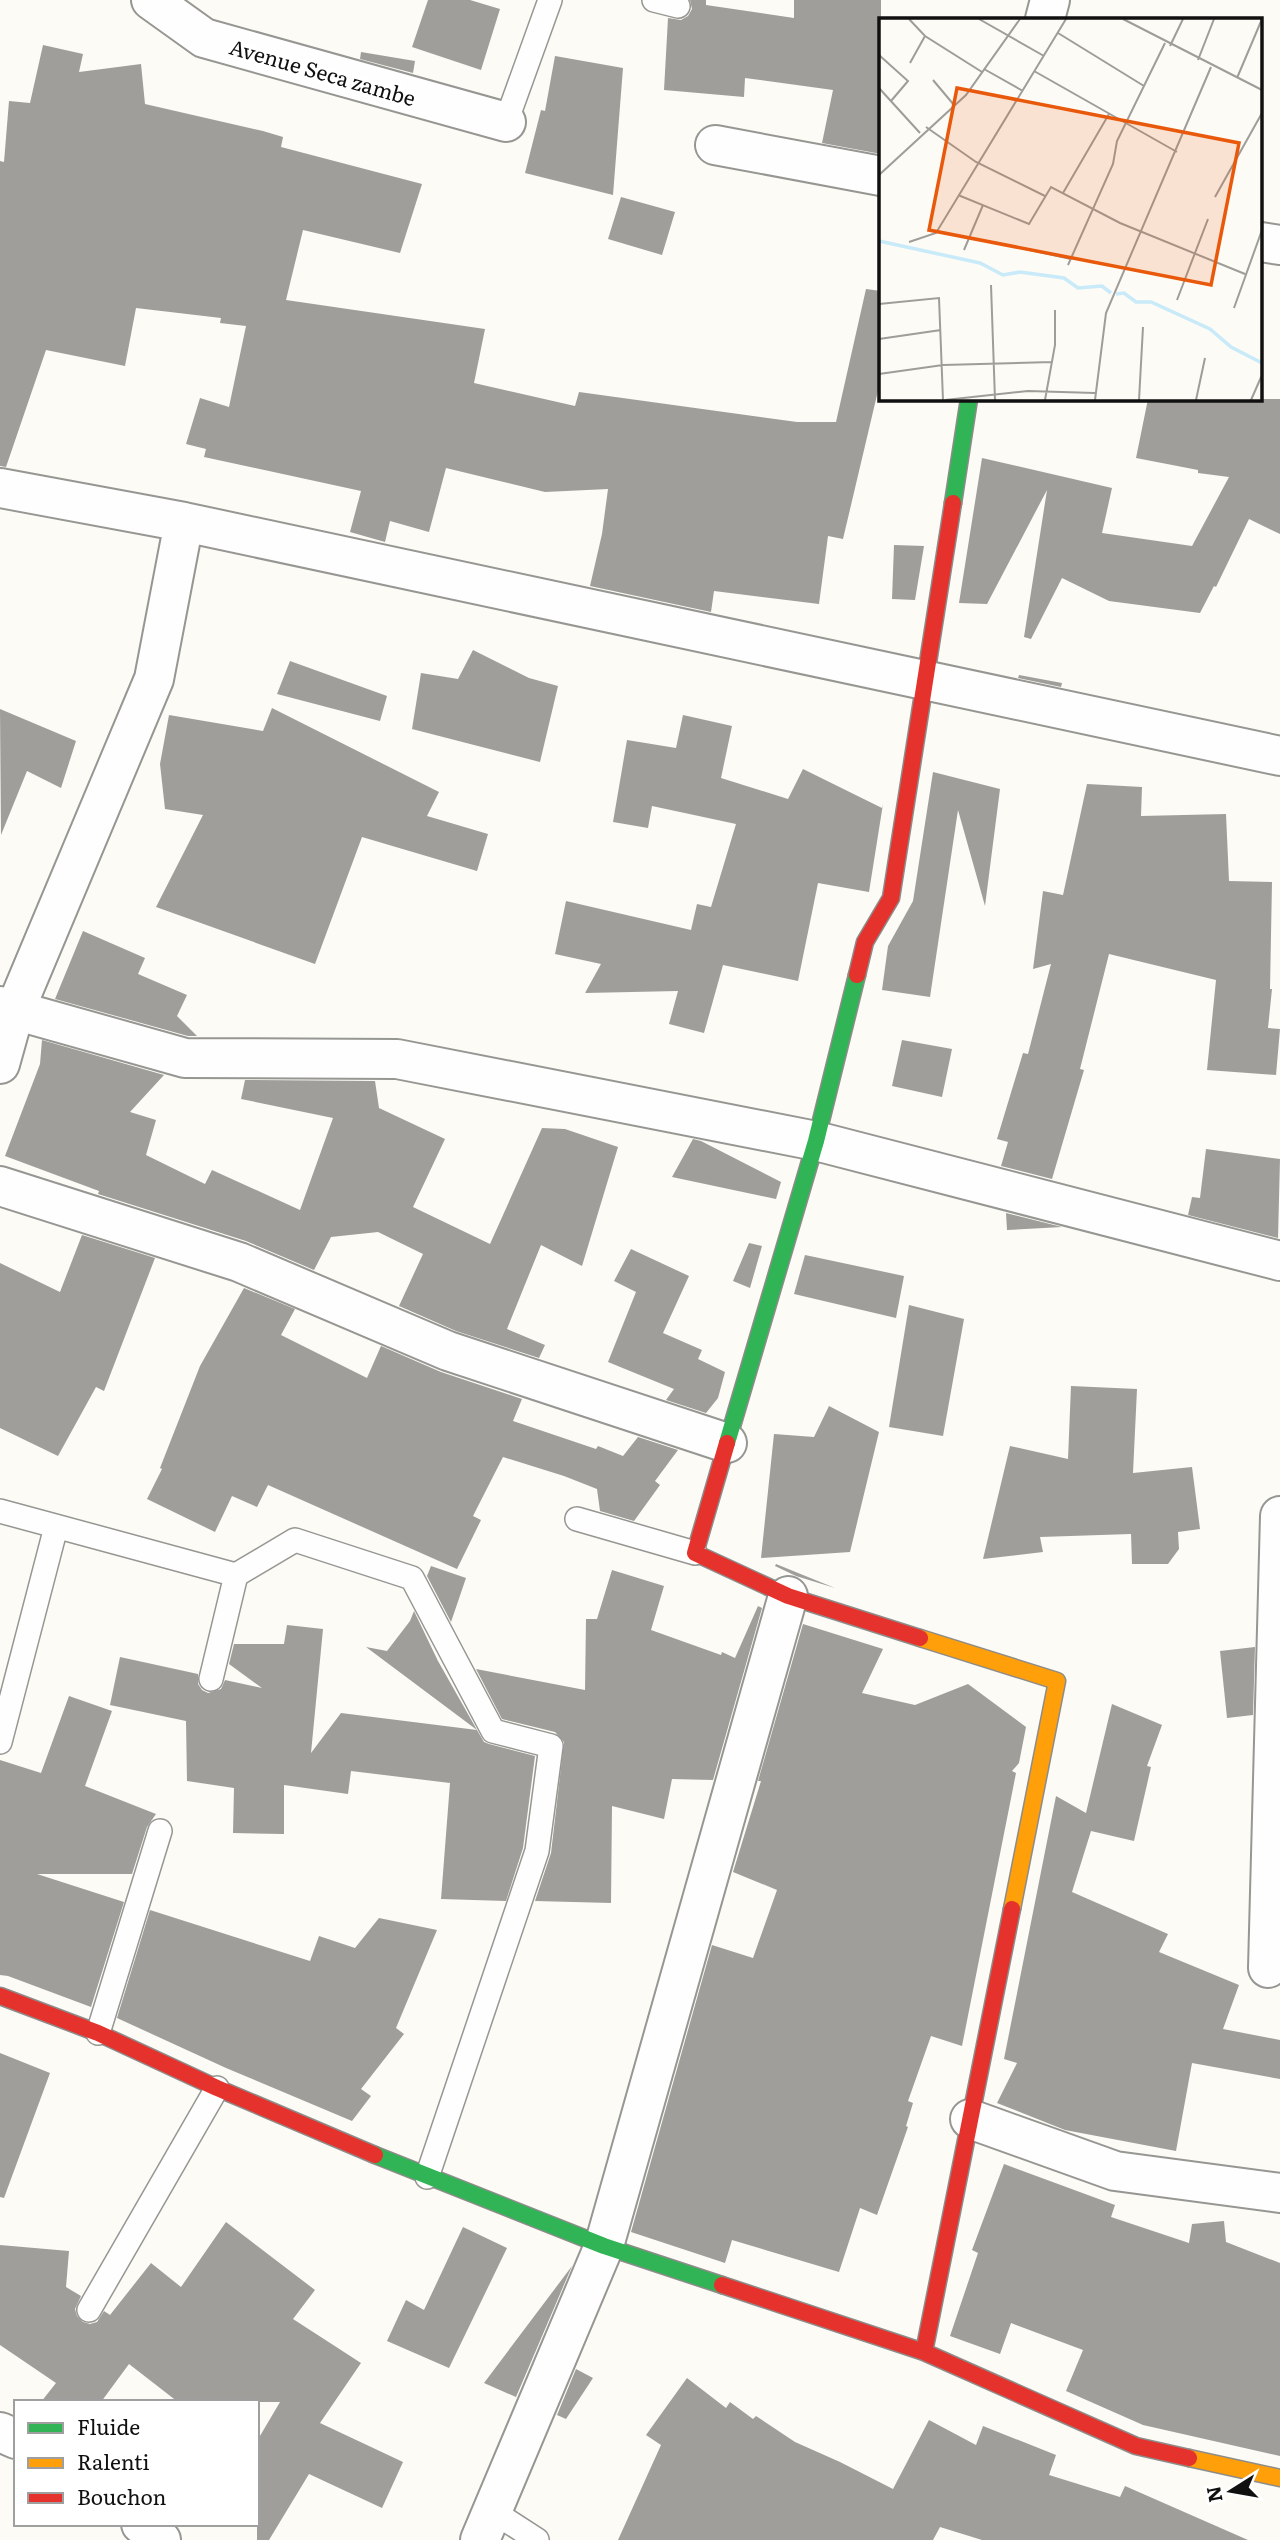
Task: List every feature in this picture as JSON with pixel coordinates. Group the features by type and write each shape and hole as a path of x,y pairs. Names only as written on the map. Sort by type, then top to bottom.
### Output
{"street":[{"name":"Avenue Seca zambe","path":"151,0 204,38 506,122"},
{"path":"1045,18 1050,0"},
{"path":"715,145 879,176"},
{"path":"1262,242 1280,245"},
{"path":"924,2352 1057,1681 788,1596 695,1553 816,1141 865,942 891,898 969,401"},
{"path":"0,488 184,522 1280,756"},
{"path":"0,1064 8,1008 154,678 184,522"},
{"path":"8,1008 185,1058 397,1059 816,1141 1280,1261"},
{"path":"0,1186 239,1262 448,1351 727,1443"},
{"path":"1268,1968 1280,1516"},
{"path":"487,2526 604,2246 788,1596"},
{"path":"0,1996 98,2033 217,2088 427,2177 604,2246 924,2352 1136,2446 1280,2478"},
{"path":"970,2119 1115,2171 1280,2193"}],"lane":[{"path":"506,122 550,0"},
{"path":"654,0 678,6"},
{"path":"0,1511 236,1575 295,1540 412,1578 493,1731 551,1746 537,1851 427,2177"},
{"path":"577,1520 695,1553"},
{"path":"0,1742 55,1527"},
{"path":"211,1679 236,1575"},
{"path":"98,2033 160,1831"},
{"path":"89,2310 217,2088"},
{"path":"487,2526 537,2540"}],"building":[{"path":"428,0 470,0 500,9 481,70 412,47"},
{"path":"690,0 706,0 706,5 794,18 794,0 881,0 879,154 822,143 833,90 745,78 744,97 664,90 668,18 681,20 688,16 692,9"},
{"path":"43,45 83,54 79,72 141,64 145,104 263,131 283,137 281,147 422,184 400,253 303,230 286,300 485,329 474,383 575,406 579,392 797,422 836,422 866,289 879,291 879,386 843,539 828,536 819,604 714,591 711,612 590,586 602,534 608,489 545,492 446,468 429,532 390,521 385,542 350,532 361,491 204,457 206,449 186,444 200,398 229,407 246,326 220,323 221,318 136,308 125,366 46,350 6,467 0,466 0,161 4,162 9,101 30,103"},
{"path":"361,52 415,61 413,73 360,59"},
{"path":"555,56 623,68 613,195 525,173 541,110 545,111"},
{"path":"621,197 675,212 662,255 608,239"},
{"path":"1280,399 1280,534 1249,519 1216,587 1214,586 1200,613 1109,601 1062,578 1031,639 1024,637 1047,490 987,604 959,603 982,458 1112,488 1102,533 1192,546 1229,477 1198,473 1198,470 1136,458 1148,401"},
{"path":"894,545 924,546 915,600 892,599"},
{"path":"473,650 529,678 558,686 540,762 412,729 421,673 458,679"},
{"path":"290,661 387,696 380,721 277,694"},
{"path":"1019,675 1062,683 1061,687 1018,678"},
{"path":"272,708 439,792 427,816 488,834 477,871 362,837 315,964 156,907 203,815 165,809 160,764 169,715 263,731"},
{"path":"0,709 76,741 61,788 27,771 1,835"},
{"path":"683,715 732,726 721,778 788,799 803,769 882,808 883,804 869,892 818,883 798,981 723,965 704,1033 669,1024 678,991 585,993 601,964 555,954 566,901 691,930 697,904 711,907 736,824 652,806 648,828 613,822 627,740 676,748"},
{"path":"933,772 1000,789 985,906 958,810 930,997 882,990 888,946 913,901"},
{"path":"1087,784 1142,787 1141,816 1226,814 1229,881 1272,882 1272,989 1268,1028 1280,1029 1276,1075 1207,1070 1216,980 1109,954 1080,1069 1084,1070 1052,1179 1001,1166 1008,1142 997,1139 1023,1053 1028,1054 1051,964 1033,969 1043,891 1063,895"},
{"path":"83,931 145,958 138,974 187,995 177,1016 197,1036 188,1036 55,999"},
{"path":"42,1040 164,1075 130,1112 156,1120 146,1155 205,1184 212,1170 300,1210 333,1118 241,1099 245,1080 375,1081 379,1108 445,1139 413,1207 490,1244 542,1128 565,1129 618,1147 582,1266 541,1245 507,1329 545,1345 539,1358 456,1331 399,1306 423,1254 378,1232 331,1237 314,1270 246,1241 98,1194 99,1191 5,1156 40,1064"},
{"path":"902,1040 952,1049 942,1097 892,1086"},
{"path":"693,1139 781,1182 776,1199 672,1177"},
{"path":"1206,1149 1280,1159 1278,1238 1188,1215 1192,1197 1200,1198"},
{"path":"1006,1213 1062,1227 1007,1230"},
{"path":"82,1235 155,1258 104,1391 96,1387 58,1456 0,1428 0,1263 60,1292"},
{"path":"749,1243 762,1246 750,1288 733,1281"},
{"path":"631,1249 689,1276 663,1333 702,1350 698,1359 725,1372 718,1398 706,1413 666,1400 674,1389 608,1362 636,1292 614,1281"},
{"path":"805,1255 904,1276 896,1318 794,1294"},
{"path":"244,1288 295,1309 281,1335 367,1378 381,1346 441,1372 522,1399 513,1421 623,1456 638,1437 678,1450 655,1481 660,1485 634,1521 600,1511 597,1489 503,1457 473,1516 481,1520 457,1569 268,1485 257,1507 232,1496 215,1532 147,1499 162,1469 160,1468 200,1366"},
{"path":"909,1305 964,1319 943,1436 889,1427"},
{"path":"1071,1386 1137,1389 1133,1473 1192,1467 1200,1529 1178,1532 1179,1549 1168,1564 1132,1564 1131,1534 1040,1537 1043,1552 983,1559 1010,1446 1068,1459"},
{"path":"829,1406 879,1432 850,1552 761,1558 774,1434 814,1437"},
{"path":"776,1564 835,1588 796,1576 775,1566"},
{"path":"431,1566 466,1578 451,1622 427,1576"},
{"path":"612,1570 664,1586 651,1630 721,1655 722,1652 735,1658 758,1606 762,1608 713,1780 672,1779 664,1819 612,1806 611,1903 535,1901 551,1853 564,1742 555,1732 502,1719 476,1669 585,1690 586,1619 597,1619"},
{"path":"414,1611 438,1661 477,1730 366,1647 387,1651 410,1621"},
{"path":"803,1624 883,1649 862,1693 915,1705 968,1684 1026,1727 1019,1763 1012,1771 1016,1773 962,2046 931,2036 908,2101 913,2103 906,2126 908,2127 877,2215 860,2208 839,2272 732,2240 725,2263 631,2232 712,1945 753,1958 777,1890 733,1872 761,1781 758,1781"},
{"path":"287,1625 323,1629 311,1753 341,1713 477,1730 484,1742 535,1756 523,1848 506,1901 441,1899 450,1783 351,1771 348,1794 284,1785 284,1834 233,1833 234,1788 187,1781 186,1721 110,1705 120,1657 198,1674 198,1684 208,1693 221,1689 225,1680 262,1688 229,1664 234,1644 284,1644"},
{"path":"1255,1647 1253,1715 1227,1718 1220,1651"},
{"path":"69,1696 112,1711 85,1786 156,1814 147,1827 132,1874 37,1874 124,1902 91,2007 0,1975 0,1760 41,1773"},
{"path":"1112,1704 1162,1725 1147,1766 1151,1767 1134,1841 1091,1831 1072,1892 1168,1934 1159,1952 1239,1985 1223,2029 1280,2040 1280,2079 1192,2063 1176,2151 1065,2130 997,2103 1017,2063 1004,2059 1056,1796 1086,1813"},
{"path":"150,1910 310,1961 319,1936 355,1948 379,1918 437,1930 396,2028 404,2034 361,2089 371,2096 352,2121 117,2018"},
{"path":"0,2053 50,2073 4,2198 0,2197"},
{"path":"1004,2164 1115,2205 1111,2217 1189,2243 1192,2224 1224,2221 1226,2242 1280,2263 1280,2456 1143,2425 1066,2391 1083,2350 1011,2323 1000,2354 950,2336 978,2253 972,2250"},
{"path":"226,2222 315,2290 293,2319 361,2363 320,2423 403,2462 382,2508 309,2474 269,2540 257,2540 259,2438 280,2402 175,2400 129,2364 102,2400 43,2400 56,2383 0,2345 0,2245 69,2251 66,2287 81,2296 75,2309 77,2316 90,2324 97,2322 104,2311 110,2315 151,2263 181,2287"},
{"path":"463,2227 507,2248 449,2368 387,2341 406,2300 424,2310"},
{"path":"572,2266 516,2397 484,2383"},
{"path":"576,2369 593,2378 566,2419 557,2415"},
{"path":"687,2378 726,2408 730,2402 753,2419 756,2416 795,2442 893,2489 929,2420 976,2445 983,2426 1056,2455 1049,2475 1120,2497 1125,2486 1248,2540 982,2540 940,2527 933,2540 618,2540 661,2445 646,2435"}],"traffic: fast":[{"path":"953,503 969,401"},
{"path":"727,1443 816,1141 857,975"},
{"path":"375,2155 604,2246 722,2285"}],"traffic: slow":[{"path":"920,1638 1057,1681 1012,1909"},
{"path":"1189,2458 1280,2478"}],"traffic: jam":[{"path":"857,975 865,942 891,898 953,503"},
{"path":"727,1443 695,1553 788,1596 920,1638"},
{"path":"924,2352 1012,1909"},
{"path":"0,1996 98,2033 217,2088 375,2155"},
{"path":"722,2285 924,2352 1136,2446 1189,2458"}]}
